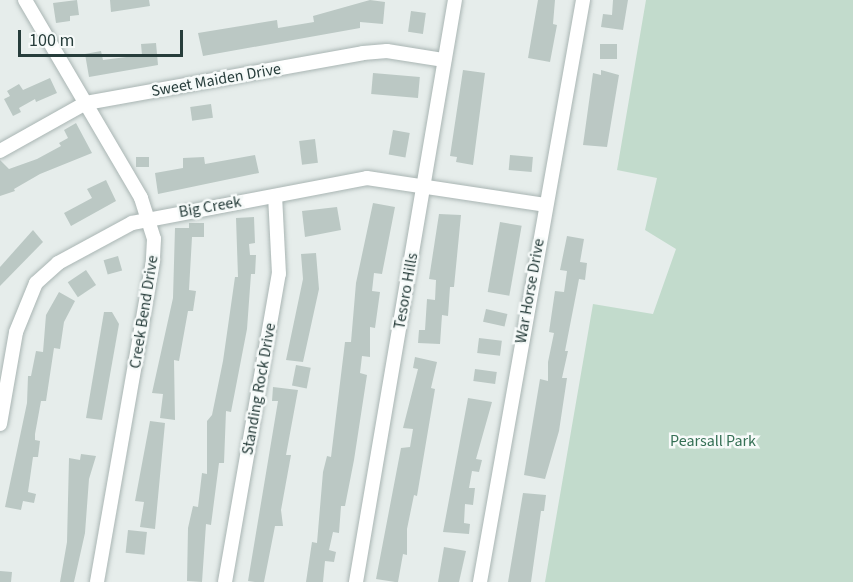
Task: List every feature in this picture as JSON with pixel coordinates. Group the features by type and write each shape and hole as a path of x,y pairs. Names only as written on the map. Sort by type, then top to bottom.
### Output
{"street":[{"name":"Creek Bend Drive","path":"25,0 150,218 153,261 97,582"},
{"name":"Tesoro Hills","path":"356,582 455,0"},
{"name":"War Horse Drive","path":"480,582 583,0"},
{"name":"Sweet Maiden Drive","path":"0,151 86,103 363,53 387,51 444,60"},
{"name":"Big Creek","path":"0,424 16,332 36,283 58,263 101,237 150,218 367,178 424,185 545,206"},
{"name":"Standing Rock Drive","path":"225,582 279,274 275,196"}],"green space":[{"name":"Pearsall Park","path":"646,0 853,0 853,582 545,582 593,304 653,314 676,249 645,230 657,178 617,170"}],"building":[{"path":"77,0 79,15 70,16 70,21 56,23 53,3"},
{"path":"110,0 149,0 150,6 111,12"},
{"path":"370,0 385,2 383,24 360,22 360,28 203,56 198,33 277,20 278,28 314,22 313,16"},
{"path":"538,0 555,0 553,24 557,25 550,62 528,58"},
{"path":"613,0 628,0 623,30 601,27 603,14 612,15"},
{"path":"411,11 426,13 423,34 408,32"},
{"path":"156,43 158,65 89,77 85,54 101,51 103,60 142,55 141,44"},
{"path":"600,44 617,44 617,59 600,59"},
{"path":"463,70 485,73 473,165 456,162 457,157 450,156"},
{"path":"601,70 619,75 607,147 583,145 593,73 601,75"},
{"path":"373,73 420,77 418,98 371,94"},
{"path":"50,78 57,93 36,102 35,99 19,108 21,112 13,116 4,99 10,96 7,91 19,84 23,90"},
{"path":"211,104 213,118 192,121 190,107"},
{"path":"76,123 92,153 40,174 14,189 15,191 0,196 0,160 9,169 37,159 61,146 59,143 68,138 64,130"},
{"path":"393,130 410,133 405,158 389,155"},
{"path":"315,139 318,163 302,165 299,141"},
{"path":"255,155 259,173 158,194 155,173 183,168 183,158 204,157 205,164"},
{"path":"510,155 533,157 532,172 509,170"},
{"path":"136,157 149,157 149,167 136,167"},
{"path":"106,180 116,201 71,226 64,213 92,198 87,189"},
{"path":"373,203 395,207 382,274 374,273 372,291 380,292 375,328 370,327 370,357 362,356 360,373 367,375 354,460 345,506 341,506 339,533 333,532 329,550 336,552 334,562 325,561 323,582 306,582 312,542 317,543 323,472 327,456 331,457 345,342 351,342 356,283"},
{"path":"337,207 341,230 305,237 302,211"},
{"path":"439,214 461,215 454,287 450,287 448,316 442,315 440,344 418,343 419,330 425,330 427,299 435,300 436,280 429,279"},
{"path":"254,217 255,243 249,244 250,255 256,255 255,274 251,274 247,329 231,412 226,411 224,463 219,463 211,525 206,524 202,582 187,581 188,528 193,506 198,507 202,473 207,474 207,421 212,415 223,361 235,277 238,277 236,218"},
{"path":"500,222 522,226 509,296 488,292"},
{"path":"189,223 204,223 204,237 192,237 189,290 196,291 193,311 188,311 179,361 174,360 175,420 160,418 163,394 152,393 173,298 175,228 189,228"},
{"path":"33,230 43,242 0,286 0,267"},
{"path":"567,236 584,239 580,262 587,263 585,280 579,279 565,351 568,351 562,378 567,378 559,431 545,479 524,475 540,379 548,381 548,362 554,333 549,332 555,291 564,292 567,271 560,270"},
{"path":"316,253 319,289 303,362 286,360 303,279 301,254"},
{"path":"118,256 122,270 108,275 104,260"},
{"path":"86,270 96,285 78,297 68,282"},
{"path":"59,292 75,301 64,322 60,349 54,348 46,401 41,401 35,434 35,440 40,441 38,457 33,457 28,492 36,494 34,503 23,501 21,510 5,507 27,403 28,376 31,376 36,351 43,352 46,315"},
{"path":"486,309 507,314 505,327 483,322"},
{"path":"104,312 112,312 119,324 102,420 86,418"},
{"path":"479,338 502,341 500,356 477,353"},
{"path":"415,357 437,362 431,388 435,389 417,496 414,495 407,529 407,555 403,554 398,582 395,582 376,579 401,448 410,447 413,429 403,428 418,369 413,368"},
{"path":"296,365 311,368 307,388 292,386"},
{"path":"475,369 497,372 495,384 473,381"},
{"path":"273,387 298,390 286,455 291,455 281,510 283,526 275,526 264,582 255,582 248,581 278,401 272,401"},
{"path":"468,398 492,402 476,459 482,460 479,472 472,471 469,488 475,488 473,505 465,504 464,523 470,524 469,534 443,532"},
{"path":"150,421 165,423 155,529 140,527 144,502 135,501"},
{"path":"81,454 96,456 89,479 85,533 74,582 60,582 67,542 69,458 80,460"},
{"path":"523,493 546,495 544,511 541,511 531,582 508,582"},
{"path":"128,530 147,532 144,555 126,553"},
{"path":"444,547 466,551 459,582 438,582"},
{"path":"0,571 12,572 11,582 0,582"}]}
